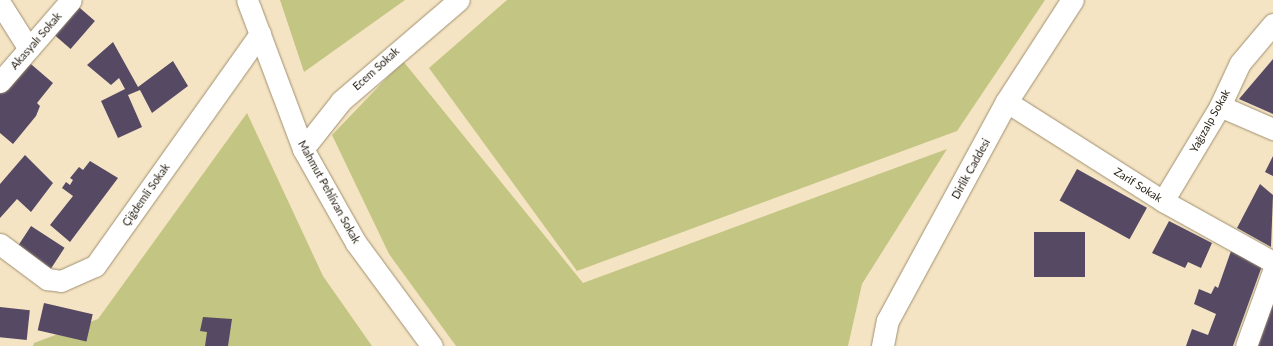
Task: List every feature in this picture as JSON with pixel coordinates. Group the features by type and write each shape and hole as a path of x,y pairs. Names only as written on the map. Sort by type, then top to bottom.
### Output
{"street":[{"name":"Akasyalı Sokak","path":"0,82 71,0"},
{"name":"Mahmut Pehlivan Sokak","path":"247,0 303,149 356,243 432,346"},
{"name":"Ecem Sokak","path":"303,149 341,101 459,0"},
{"name":"Dirlik Caddesi","path":"883,346 888,320 1007,102 1073,0"},
{"path":"0,3 29,48"},
{"name":"Yağızalp Sokak","path":"1162,201 1220,106 1240,63 1273,24"},
{"name":"Çiğdemli Sokak","path":"0,244 47,279 61,280 95,266 260,34"},
{"name":"Zarif Sokak","path":"1007,102 1162,201 1273,262"},
{"path":"1220,106 1273,129"},
{"path":"1246,346 1273,271"}],"green space":[{"path":"280,0 405,0 304,72"},
{"path":"507,0 1045,0 957,131 577,271 429,68"},
{"path":"403,61 583,283 947,149 862,284 848,346 456,346 389,254 332,135"},
{"path":"247,113 323,276 372,346 33,346 34,343 98,319"}],"building":[{"path":"73,2 95,21 71,49 49,30"},
{"path":"113,42 138,87 173,61 188,86 152,113 140,90 128,95 142,127 118,138 101,101 125,89 119,78 111,85 87,65"},
{"path":"25,59 53,83 37,103 40,106 36,116 13,144 0,133 0,90"},
{"path":"1273,59 1273,114 1239,99"},
{"path":"25,155 53,183 31,212 17,199 0,218 0,184"},
{"path":"1273,156 1273,176 1265,172"},
{"path":"90,161 118,178 70,242 50,225 73,196 62,188 66,182 70,185 73,180 70,178 79,167 83,170"},
{"path":"1077,169 1147,208 1130,239 1060,200"},
{"path":"1260,184 1273,195 1271,247 1237,228"},
{"path":"1169,221 1212,243 1201,268 1188,262 1185,268 1152,253"},
{"path":"31,226 65,248 50,270 17,248"},
{"path":"1034,232 1085,232 1085,277 1034,277"},
{"path":"1231,251 1262,266 1233,346 1186,346 1192,329 1208,335 1216,314 1194,304 1199,289 1211,294 1215,286 1218,288"},
{"path":"1273,299 1273,346 1256,346"},
{"path":"44,303 93,314 86,342 38,330"},
{"path":"0,307 30,310 27,340 0,337"},
{"path":"203,317 232,319 228,346 205,346 207,332 200,331"}]}
